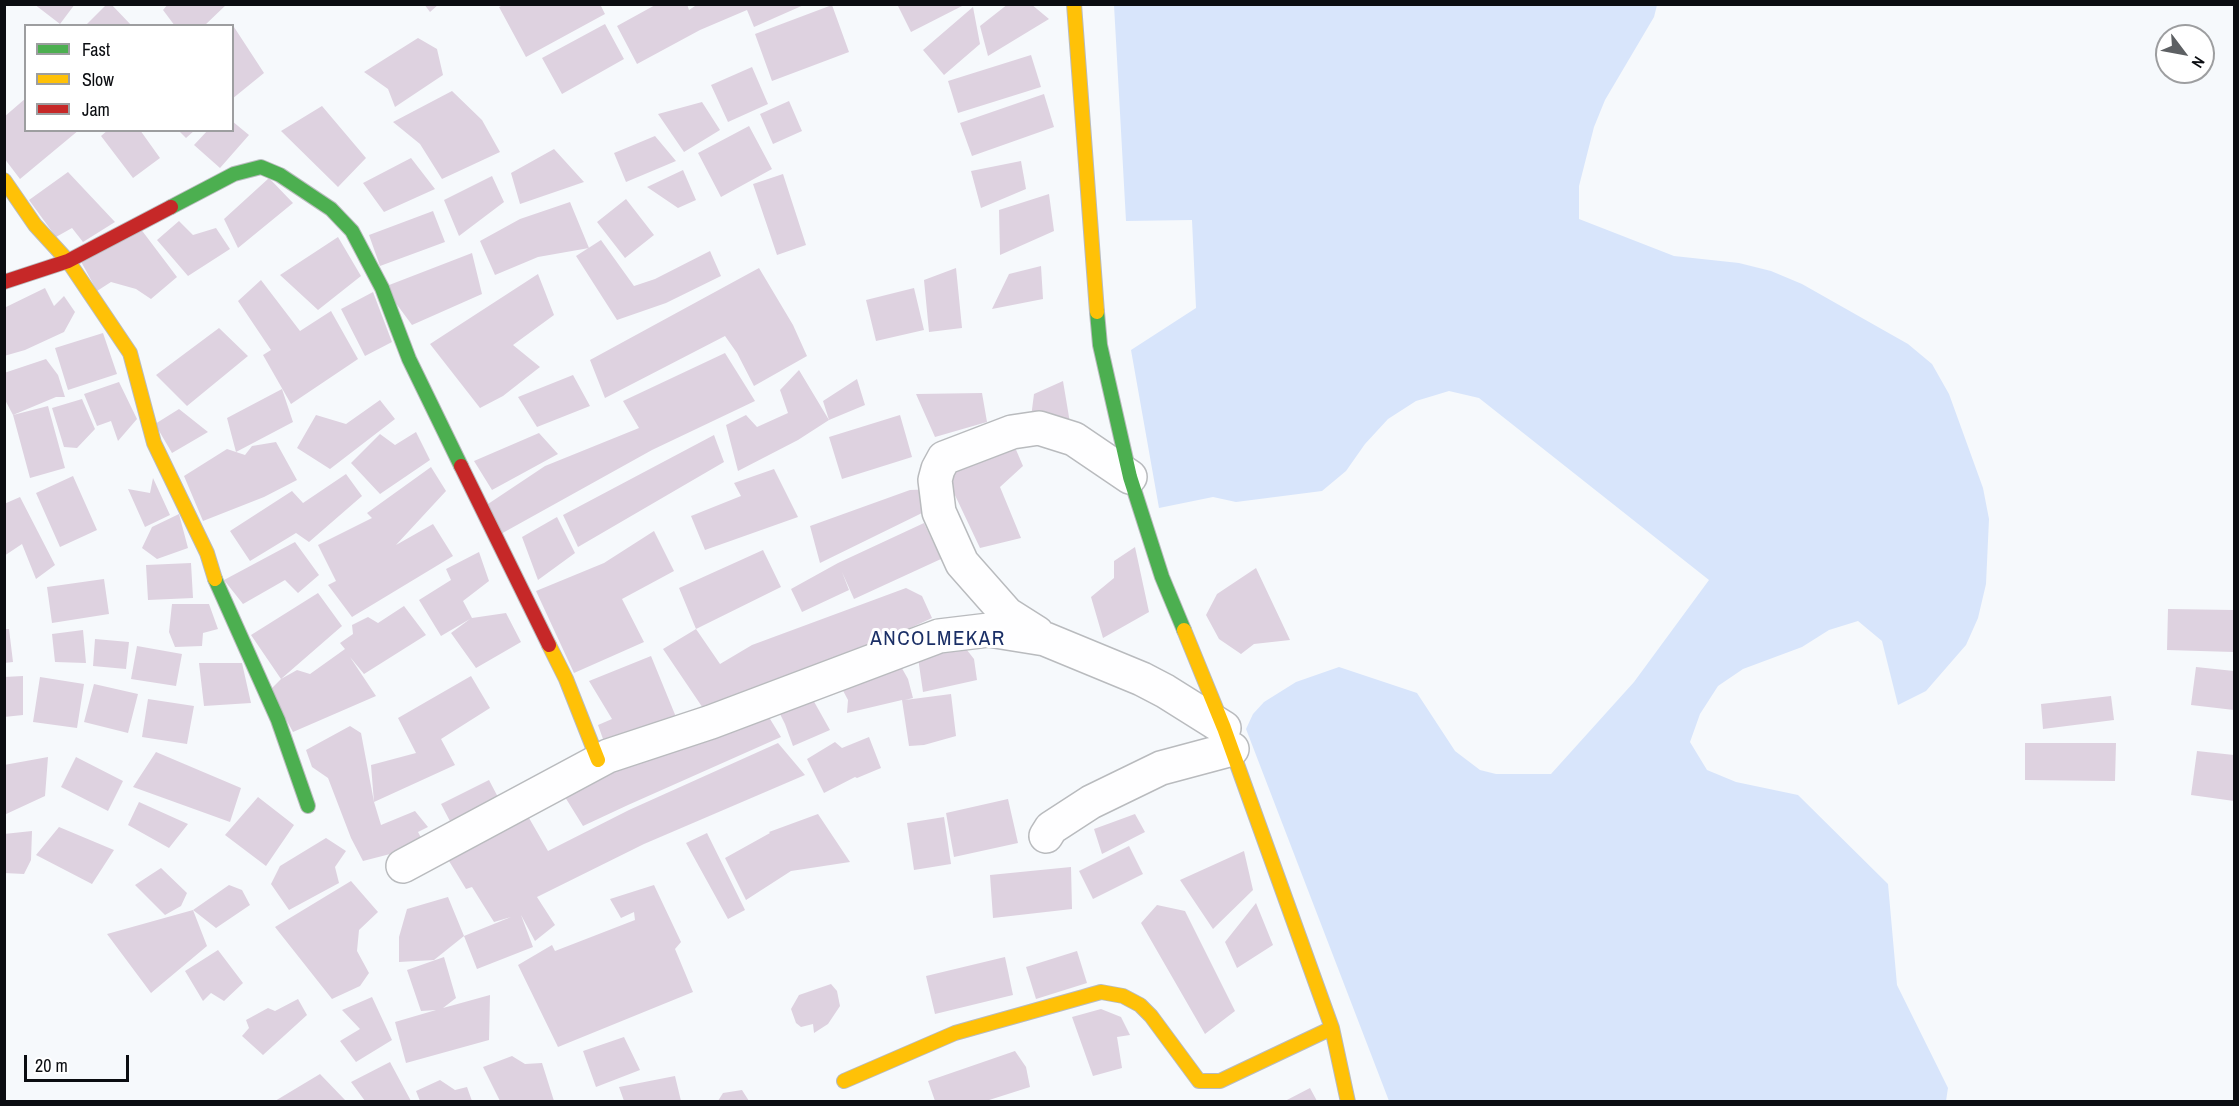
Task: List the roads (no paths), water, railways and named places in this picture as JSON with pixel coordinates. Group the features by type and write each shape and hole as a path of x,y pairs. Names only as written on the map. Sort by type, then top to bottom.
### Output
{"street":[{"path":"1074,4 1100,345 1131,477 1161,577 1228,739 1332,1028 1348,1101"},
{"path":"4,282 68,261 234,174 261,166 280,175 331,210 352,231 382,288 410,359 566,679 598,760"},
{"path":"4,180 35,225 68,261 130,353 154,443 207,553 218,589 278,720 308,806"},
{"path":"1131,477 1074,439 1039,428 1012,432 944,458 935,480 939,512 962,563 1007,614 1045,639 1104,662 1165,691 1228,739"},
{"path":"403,866 598,760 711,722 939,636 989,630 1045,639"},
{"path":"1046,836 1051,828 1091,802 1228,739"},
{"path":"844,1081 955,1033 1101,992 1123,996 1140,1005 1151,1016 1199,1081 1220,1081 1332,1028"}],"district":[{"name":"ANCOLMEKAR","path":"938,639"}]}
